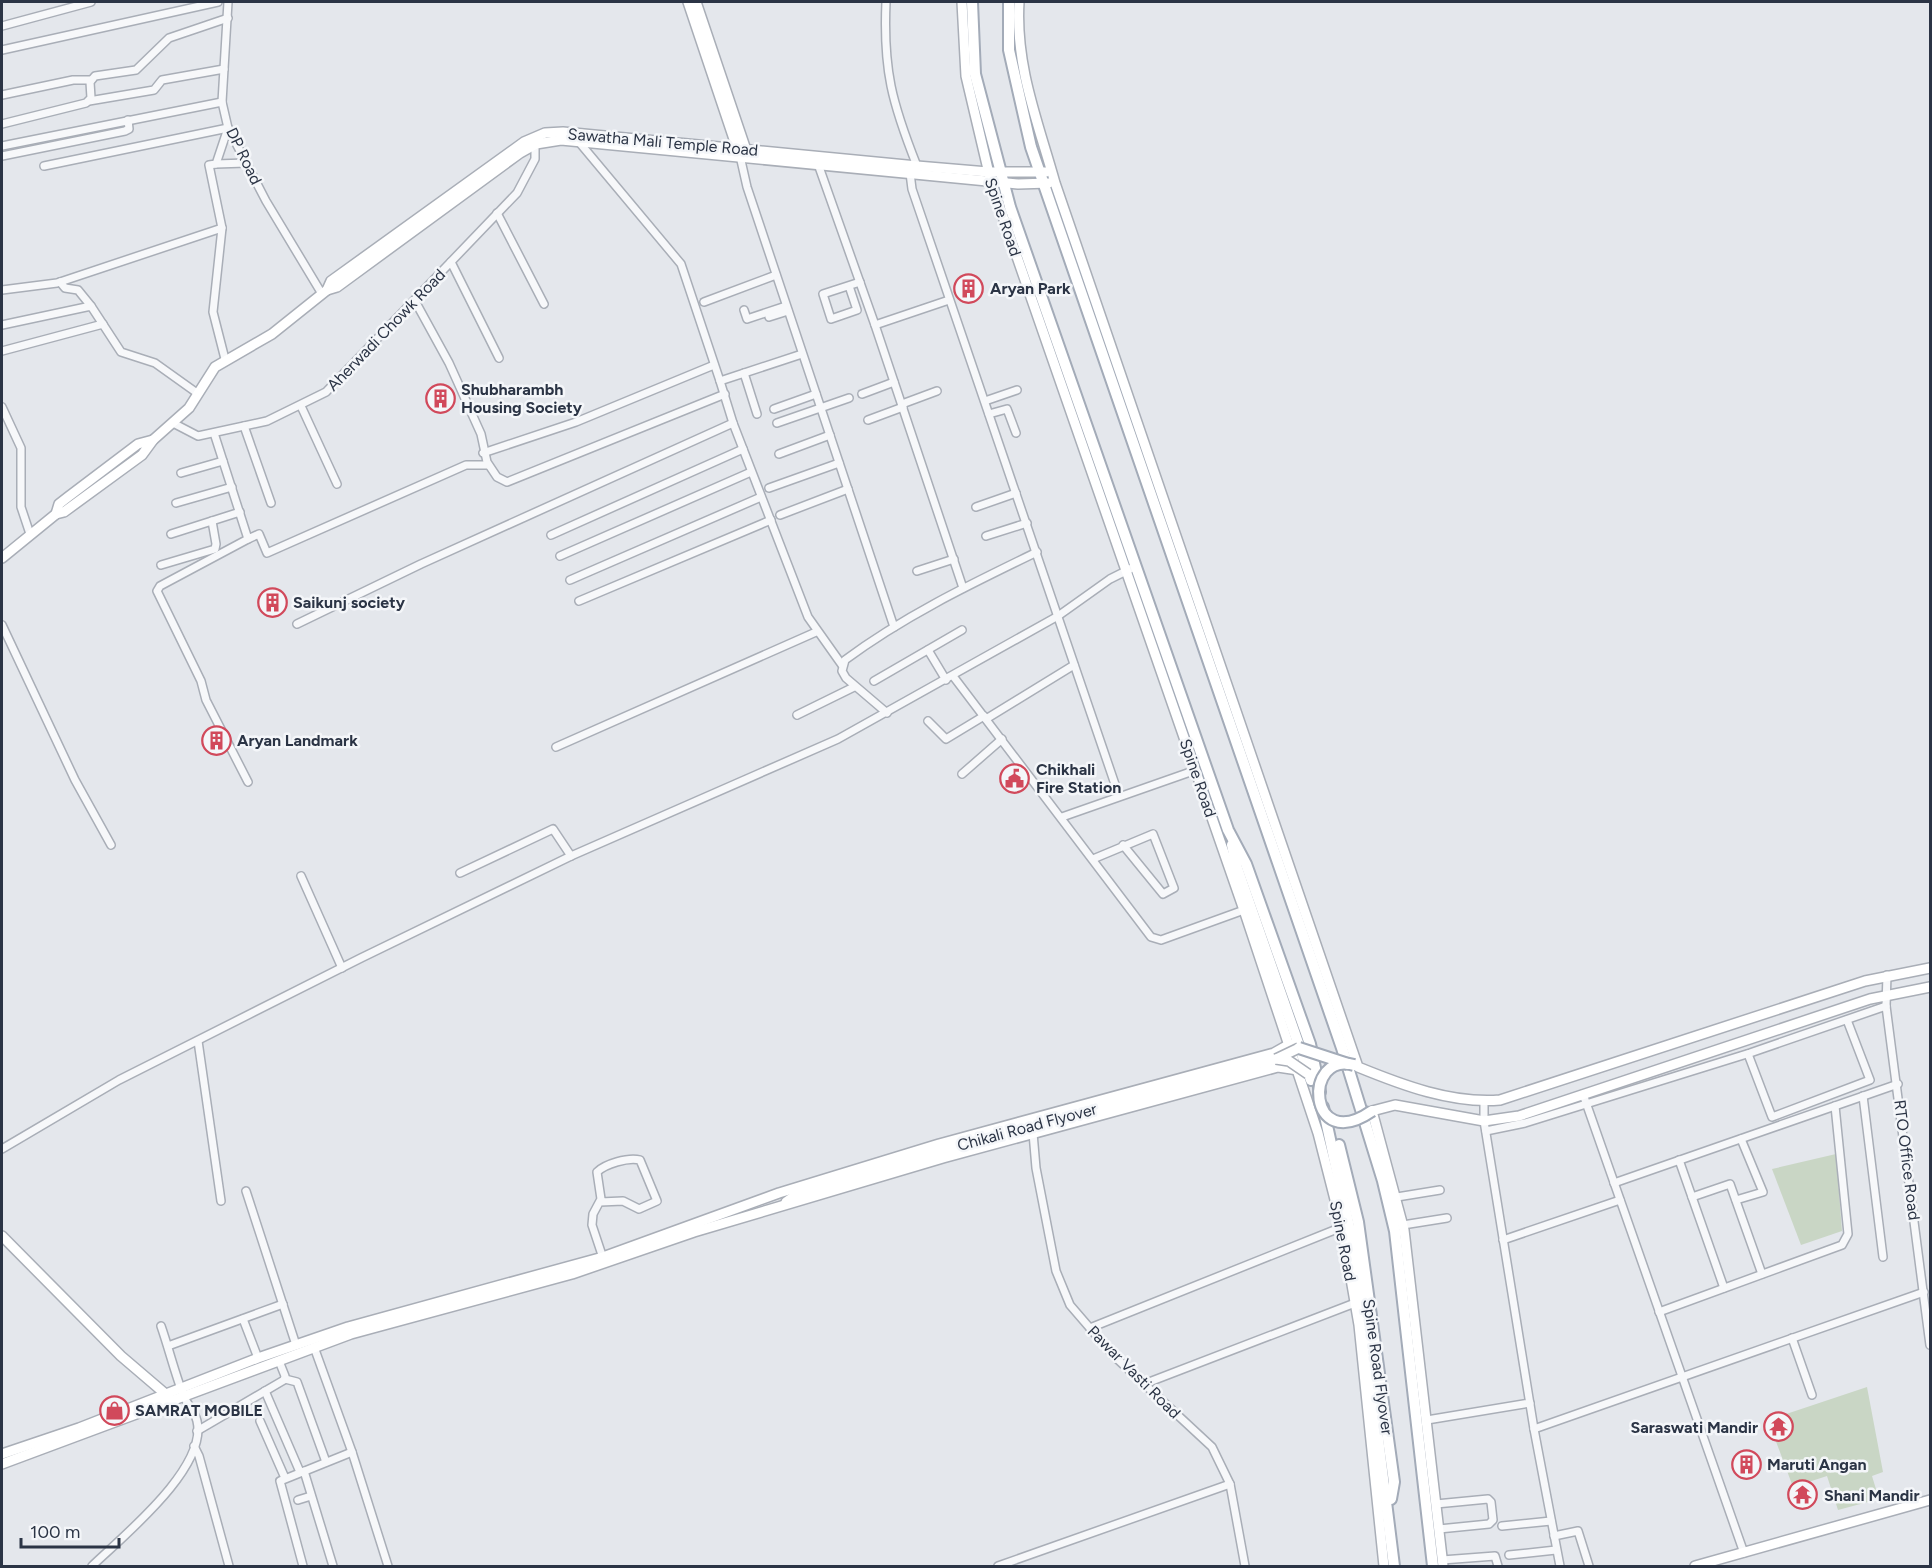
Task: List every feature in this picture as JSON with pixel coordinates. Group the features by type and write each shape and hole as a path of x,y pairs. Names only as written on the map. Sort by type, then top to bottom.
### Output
{"main road":[{"path":"972,2 972,53 983,109 1000,172"},
{"path":"1009,2 1010,50 1031,147 1040,172 1049,183 1342,1048 1383,1181 1395,1231 1439,1564"},
{"path":"1031,147 1042,143"},
{"name":"Spine Road","path":"1000,172 1228,830 1246,864 1310,1044 1346,1225 1394,1566"},
{"name":"Spine Road Flyover","path":"1228,830 1237,868 1303,1072 1330,1117 1358,1222 1394,1482 1388,1511"},
{"path":"1294,1046 1353,1066"},
{"path":"1318,1100 1319,1084 1324,1075 1332,1069 1353,1066"},
{"path":"1330,1117 1350,1122 1372,1111"}],"street":[{"path":"2,26 91,2"},
{"path":"2,50 218,2"},
{"name":"DP Road","path":"228,2 222,102 228,128 246,163 324,292"},
{"path":"688,2 743,153"},
{"path":"696,2 743,153 747,187 894,627"},
{"path":"886,2 885,48 890,94 913,170 912,189 1119,796"},
{"name":"Spine Road","path":"962,2 966,76 991,182 1125,572 1294,1046"},
{"path":"1019,2 1019,50 1042,143 1052,171 1049,183 1221,669 1353,1066 1389,1080 1428,1091 1484,1102 1515,1097 1887,975 1930,968"},
{"path":"89,101 91,80 95,76 136,70 169,38 228,18"},
{"path":"2,124 89,101 154,90 162,80 225,69"},
{"path":"2,95 73,80 91,80"},
{"path":"2,146 222,102"},
{"path":"2,156 125,131 129,129 128,120"},
{"path":"216,164 228,128"},
{"path":"44,166 228,128"},
{"name":"Sawatha Mali Temple Road","path":"2,559 56,514 64,512 142,455 153,440 189,408 205,379 225,359 272,334 324,292 331,281 459,187 535,140 563,132 913,170 991,182 1049,183"},
{"name":"Sawatha Mali Temple Road","path":"535,140 743,153 818,164 913,170 1052,171"},
{"name":"Aherwadi Chowk Road","path":"173,423 198,436 214,433 267,421 326,392 497,213 526,178 535,159 535,140"},
{"path":"579,141 681,264 733,423 816,632 842,665 846,678 887,713"},
{"path":"225,359 213,312 222,228 209,165 246,163"},
{"path":"818,164 875,325 963,588"},
{"path":"497,213 544,304"},
{"path":"2,291 60,282 222,228"},
{"path":"451,262 498,358"},
{"path":"704,302 776,275"},
{"path":"60,282 65,288 78,290 121,352 161,366 197,393"},
{"path":"849,286 857,310 831,319 823,294 860,282"},
{"path":"875,325 949,300"},
{"path":"415,301 449,363 481,434 483,453 488,465 496,477 507,482 725,394"},
{"path":"2,325 91,306"},
{"path":"744,310 747,319 787,308"},
{"path":"769,317 787,308"},
{"path":"2,351 103,324"},
{"path":"720,381 802,354"},
{"path":"483,453 576,422 714,365"},
{"path":"744,373 757,414"},
{"path":"862,394 894,382"},
{"path":"985,401 1017,390"},
{"path":"868,420 937,391"},
{"path":"774,409 816,394"},
{"path":"777,423 849,399"},
{"path":"301,406 337,484"},
{"path":"2,407 21,448 21,507 30,534"},
{"path":"989,414 1007,409 1016,433"},
{"path":"297,624 421,564 733,423"},
{"path":"244,426 271,503"},
{"path":"214,433 248,539"},
{"path":"779,454 830,435"},
{"path":"551,534 743,449"},
{"path":"181,473 223,461"},
{"path":"769,488 839,463"},
{"path":"248,782 206,700 201,681 158,594 158,589 259,534 267,553 473,465 488,465"},
{"path":"561,556 751,472"},
{"path":"176,503 232,487"},
{"path":"780,515 848,489"},
{"path":"976,507 1016,493"},
{"path":"570,580 761,497"},
{"path":"171,534 240,513"},
{"path":"579,602 771,520"},
{"path":"161,565 214,549 216,544 212,521"},
{"path":"986,536 1027,523"},
{"path":"842,665 845,660 894,627 963,588 1037,552"},
{"path":"917,571 954,559"},
{"path":"2,1149 119,1080 342,968 571,856 838,739 1058,616 1136,566"},
{"path":"2,625 75,780 111,845"},
{"path":"874,681 962,630"},
{"path":"556,747 816,632"},
{"path":"928,650 946,680"},
{"path":"928,721 946,739 1074,665"},
{"path":"953,676 1062,817 1150,937 1161,940 1244,910"},
{"path":"797,715 854,687"},
{"path":"962,774 1002,739"},
{"path":"1062,817 1196,770"},
{"path":"460,873 553,829 571,856"},
{"path":"1093,859 1123,845 1153,834 1174,888 1163,894 1123,845"},
{"path":"302,876 342,968"},
{"name":"RTO Office Road","path":"1887,975 1886,1006 1898,1084 1930,1346"},
{"path":"1486,1131 1525,1124 1584,1099 1886,994 1930,987"},
{"path":"1498,1566 1495,1556 1439,1564 1439,1529 1403,1225 1372,1111 1395,1106 1484,1121 1520,1116 1748,1054 1886,1006"},
{"path":"1748,1054 1772,1117 1870,1080 1847,1020"},
{"path":"198,1041 221,1201"},
{"path":"2,1454 166,1396 279,1361 351,1334 604,1260 779,1193 939,1144 1294,1046"},
{"name":"Chikali Road Flyover","path":"782,1204 796,1196 941,1150 1276,1059 1294,1046"},
{"path":"1276,1059 1289,1061 1303,1072"},
{"path":"671,1236 782,1204 801,1202 1033,1133 1278,1067 1303,1072"},
{"name":"Spine Road","path":"1303,1072 1346,1225 1384,1566"},
{"path":"1614,1183 1898,1084"},
{"path":"1863,1096 1883,1257"},
{"path":"1584,1099 1744,1553"},
{"path":"1484,1102 1484,1121 1503,1240 1534,1429 1560,1566"},
{"path":"1659,1312 1842,1245 1847,1241 1835,1106"},
{"name":"Pawar Vasti Road","path":"1033,1133 1036,1168 1056,1271 1070,1305 1144,1384 1212,1447 1230,1484 1245,1566"},
{"path":"1736,1200 1762,1192 1741,1139"},
{"path":"600,1202 623,1201 639,1209 657,1201 640,1160 632,1158 599,1170 597,1175 600,1202 593,1214 592,1226 604,1260"},
{"path":"1679,1160 1724,1288"},
{"path":"1692,1197 1730,1184 1762,1274"},
{"path":"1397,1197 1440,1190"},
{"path":"246,1191 296,1345"},
{"path":"779,1193 796,1196"},
{"path":"1503,1240 1620,1200"},
{"path":"1403,1225 1447,1218"},
{"path":"1090,1328 1346,1225"},
{"path":"2,1236 113,1348 166,1396"},
{"path":"183,1392 258,1358 408,1309 604,1260"},
{"path":"1534,1429 1924,1292"},
{"path":"1144,1384 1355,1303"},
{"path":"168,1346 283,1304"},
{"path":"243,1319 258,1358"},
{"path":"93,1566 162,1500 185,1467 194,1446 197,1431 196,1419 183,1392 161,1326"},
{"path":"1792,1338 1812,1395"},
{"path":"314,1347 352,1452 388,1566"},
{"path":"279,1361 285,1379"},
{"path":"197,1431 285,1379 297,1382 326,1462"},
{"path":"265,1391 302,1471 333,1566"},
{"path":"2,1464 166,1396"},
{"path":"1427,1420 1530,1403"},
{"path":"260,1421 285,1478"},
{"path":"194,1446 199,1456 228,1566"},
{"path":"303,1566 280,1485 285,1478 352,1452"},
{"path":"998,1566 1230,1484"},
{"path":"298,1500 311,1496"},
{"path":"1436,1504 1488,1499 1491,1502 1493,1520 1489,1524 1439,1529"},
{"path":"1695,1566 1930,1500"},
{"path":"1502,1526 1551,1521"},
{"path":"1554,1536 1578,1532 1589,1566"},
{"path":"1509,1555 1556,1550"}],"green space":[{"path":"1836,1154 1842,1231 1801,1245 1772,1169"},
{"path":"1867,1387 1883,1472 1872,1476 1879,1499 1838,1510 1827,1476 1793,1487 1768,1420"}],"place":[{"name":"Aryan Park","path":"969,288"},
{"name":"Shubharambh Housing Society","path":"440,398"},
{"name":"Saikunj society","path":"272,602"},
{"name":"Aryan Landmark","path":"216,740"},
{"name":"Chikhali Fire Station","path":"1015,778"},
{"name":"SAMRAT MOBILE","path":"114,1410"},
{"name":"Saraswati Mandir","path":"1779,1427"},
{"name":"Maruti Angan","path":"1746,1464"},
{"name":"Shani Mandir","path":"1803,1495"}]}
